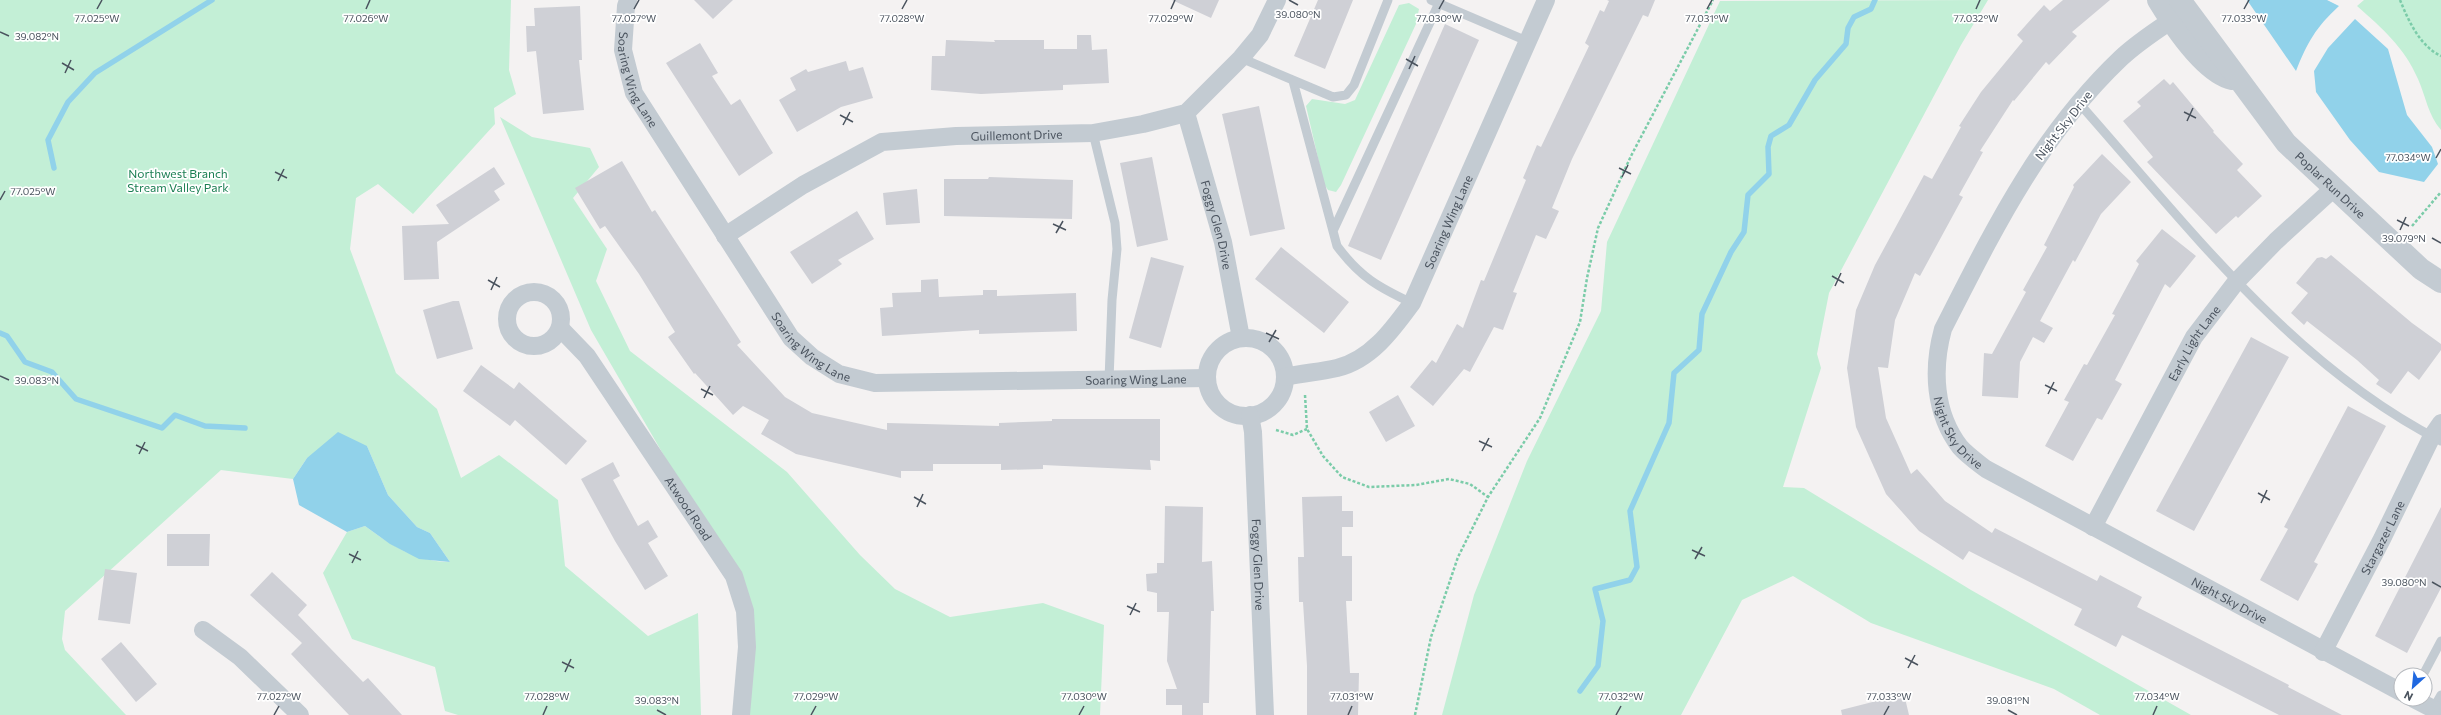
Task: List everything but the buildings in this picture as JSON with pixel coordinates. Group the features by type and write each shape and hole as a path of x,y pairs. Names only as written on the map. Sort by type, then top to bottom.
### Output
{"street":[{"name":"Soaring Wing Lane","path":"628,0 626,6 623,50 634,93 791,338 812,357 839,374 875,383 1207,378"},
{"path":"1186,113 1241,58 1260,35 1277,0"},
{"name":"Soaring Wing Lane","path":"1285,377 1338,368 1369,353 1392,330 1412,302 1529,42 1546,0"},
{"name":"Poplar Run Drive","path":"2158,0 2179,10 2201,58 2224,78 2240,81 2286,143 2421,269 2438,282"},
{"name":"Night Sky Drive","path":"2179,10 2122,57 2078,102 2049,139 2023,178 1975,266 1943,329 1937,351 1936,375 1945,422 1961,447 1986,469 2323,652 2393,688"},
{"name":"Guillemont Drive","path":"725,236 803,184 882,142 956,136 1093,133 1143,124 1186,113"},
{"name":"Foggy Glen Drive","path":"1186,113 1223,242 1241,338"},
{"name":"Early Light Lane","path":"2093,527 2194,337 2236,282 2276,241 2334,188"},
{"name":"Atwood Road","path":"560,328 587,356 734,576 745,611 747,647 741,715"},
{"path":"1241,338 1254,339 1266,344 1276,352 1283,364 1285,377 1283,388 1271,407 1250,415 1237,414 1225,410 1216,401 1209,390 1207,378 1208,367 1213,356 1220,347 1230,341 1241,338"},
{"name":"Foggy Glen Drive","path":"1250,415 1253,432 1265,715"},
{"name":"Stargazer Lane","path":"2323,652 2438,433"},
{"path":"203,630 240,657 300,715"}],"lane":[{"path":"1241,58 1333,97 1346,94 1354,85 1388,0"},
{"path":"1333,231 1435,2 1529,42"},
{"path":"1293,81 1338,246 1353,267 1383,290 1412,302"},
{"path":"2078,102 2236,282 2294,337 2361,391 2438,433"},
{"path":"1093,133 1114,222 1117,249 1112,300 1109,380"},
{"path":"2427,667 2441,641"}],"path":[{"path":"1415,715 1431,637 1458,557 1488,498 1540,418 1580,322 1587,278 1598,228 1631,156 1713,0"},
{"path":"2400,0 2406,15 2426,48 2441,56"},
{"path":"2412,226 2441,192"},
{"path":"1305,395 1307,429 1323,456 1342,477 1369,487 1416,485 1449,479 1470,484 1488,498"},
{"path":"1276,430 1293,435 1307,429"}],"green space":[{"name":"Northwest Branch Stream Valley Park","path":"0,0 511,0 509,70 516,94 494,108 495,124 413,214 378,184 356,198 350,249 396,373 437,409 461,478 499,455 558,500 565,566 648,636 698,613 701,715 458,715 445,711 435,667 352,639 323,573 347,532 365,526 394,546 415,556 450,562 430,533 417,527 388,495 367,446 307,458 293,479 221,470 65,611 62,639 65,650 126,715 0,715"},
{"path":"1988,0 1961,45 1829,293 1817,354 1821,368 1783,487 1804,488 1971,590 2191,715 2100,715 2054,689 1871,623 1793,576 1742,600 1681,715 1442,715 1474,595 1527,461 1601,311 1607,242 1720,1"},
{"path":"2364,0 2441,0 2441,130 2433,118 2418,79 2406,57 2392,39 2357,6"},
{"path":"1409,3 1419,9 1416,24 1341,185 1336,192 1328,190 1324,184 1306,106 1312,99 1345,104 1355,100 1399,5"},
{"path":"500,117 532,137 590,148 599,167 573,198 607,249 596,281 630,351 787,472 860,555 895,589 950,617 1043,603 1104,625 1100,715 742,715 747,647 734,576 591,330"}],"water":[{"path":"2247,0 2327,0 2339,6 2318,28 2304,52 2296,71"},
{"path":"2355,19 2388,49 2407,115 2432,147 2438,164 2424,182 2379,172 2350,140 2316,92 2314,71 2328,48"},
{"path":"338,432 367,446 388,495 417,527 430,533 450,562 419,559 390,544 365,526 347,532 299,505 293,479 307,458"}],"waterway":[{"path":"54,168 48,140 68,102 95,73 212,0"},
{"path":"1580,691 1598,666 1603,621 1595,589 1630,580 1637,567 1630,511 1669,423 1674,373 1699,350 1702,314 1731,252 1744,232 1748,195 1769,174 1768,147 1771,136 1789,125 1815,80 1846,44 1848,28 1854,17 1871,9 1875,0"},
{"path":"0,333 7,336 25,362 52,372 76,399 162,428 175,415 205,426 245,428"}]}
